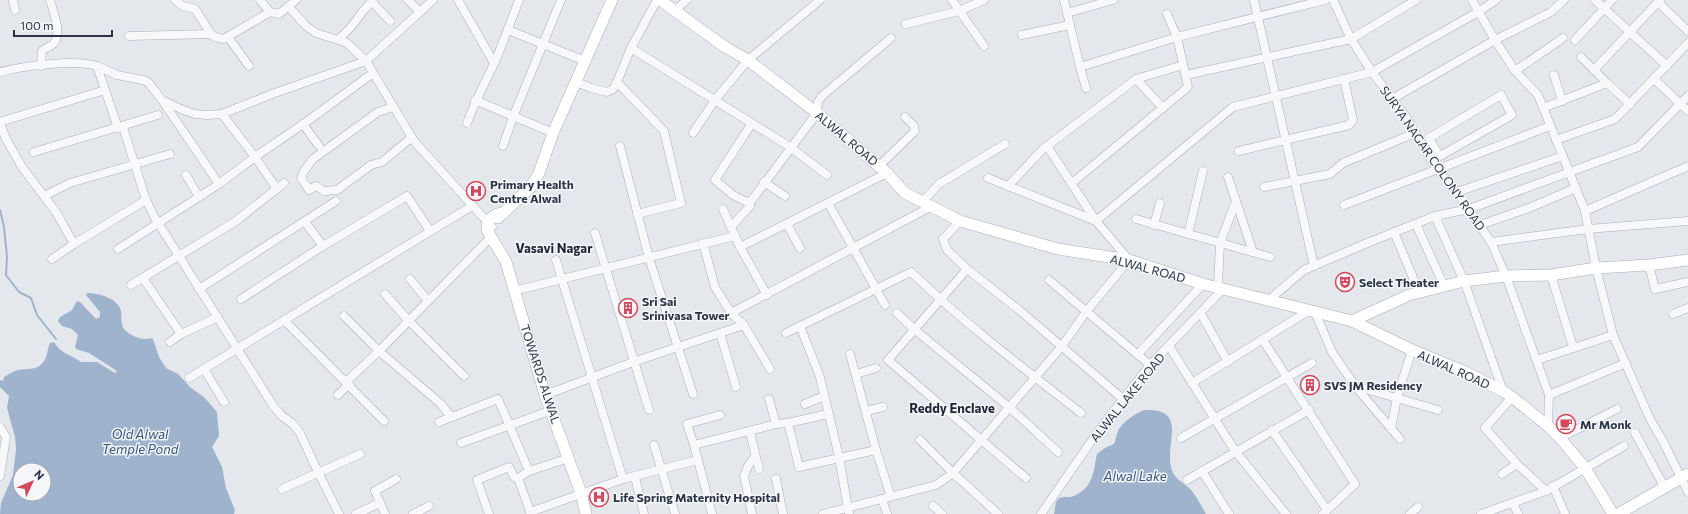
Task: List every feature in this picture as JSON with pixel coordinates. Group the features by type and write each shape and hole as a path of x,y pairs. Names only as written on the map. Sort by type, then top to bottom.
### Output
{"main road":[{"path":"490,231 494,222 533,184 612,0"},
{"name":"ALWAL ROAD","path":"660,0 725,47 748,60 817,113 883,169 905,193 960,221 1058,249 1129,260 1203,284 1352,321 1412,350 1463,371 1508,394 1548,426 1560,438 1585,468 1613,514"},
{"name":"TOWARDS ALWAL","path":"490,231 506,262 545,395 552,410 569,458 581,493 586,514"},
{"path":"1352,321 1409,295 1464,281 1506,276 1551,275 1596,268 1649,265 1688,260"},
{"path":"1618,514 1685,477"}],"street":[{"path":"13,0 15,10"},
{"path":"41,66 42,51 54,43 57,35 56,23 50,0"},
{"path":"175,0 183,6 190,4 197,11 211,34"},
{"path":"260,0 270,12 279,14 296,0"},
{"path":"408,0 420,12"},
{"path":"162,100 173,106 195,114 222,114 366,61 433,0"},
{"path":"458,0 494,63"},
{"path":"467,123 475,100 494,63 508,30 518,0"},
{"path":"502,146 561,0"},
{"path":"576,82 607,92 613,89 631,48 657,0"},
{"path":"675,10 687,0"},
{"path":"693,133 715,100 748,60 820,0"},
{"path":"952,0 984,46"},
{"path":"906,24 959,11 984,0"},
{"path":"1064,0 1086,88"},
{"path":"1067,13 1113,0"},
{"path":"1254,0 1314,266"},
{"path":"1080,67 1177,37 1325,0"},
{"name":"SURYA NAGAR COLONY ROAD","path":"1332,0 1350,39 1372,72 1406,117 1415,132 1433,154 1438,169 1457,192 1491,242 1506,276 1549,396"},
{"path":"1186,75 1350,39 1416,0"},
{"path":"1472,0 1515,71 1538,95 1585,211 1596,268 1613,335 1650,419 1685,477 1688,492"},
{"path":"1096,221 1233,107 1372,72 1478,12 1496,0"},
{"path":"1392,99 1495,40 1551,12 1564,0"},
{"path":"1595,0 1667,66"},
{"path":"1574,40 1612,0"},
{"path":"338,39 352,26 366,7 373,1 390,21"},
{"path":"1594,70 1659,1 1688,31"},
{"path":"289,6 306,26 325,36 338,39 353,46 366,61 412,137 472,206 490,231 428,301 408,320 338,395"},
{"path":"129,36 211,34 220,38 228,37 270,12"},
{"path":"1072,183 1188,87 1177,37 1167,14"},
{"path":"1022,35 1070,25"},
{"path":"508,30 585,61"},
{"path":"228,37 248,66"},
{"path":"731,227 748,208 750,202 764,182 817,113 818,102 822,96 891,38"},
{"path":"1515,71 1563,38"},
{"path":"1556,140 1615,119 1688,43"},
{"path":"631,48 790,147 827,175"},
{"path":"1581,56 1630,104"},
{"path":"0,72 24,67 82,63 97,66 117,74 148,82 162,100 219,184"},
{"path":"1008,186 1047,146 1136,79 1183,65"},
{"path":"97,66 135,165 146,200 199,289 274,407 282,416 294,424 300,433 339,514"},
{"path":"118,249 219,184 255,156 303,124 373,73"},
{"path":"1554,75 1562,101"},
{"path":"1136,79 1162,108"},
{"path":"1240,151 1285,139 1349,125 1352,123 1353,120 1344,79"},
{"path":"1654,79 1688,111"},
{"path":"617,82 664,131 681,203 637,214"},
{"path":"1543,108 1607,83"},
{"path":"74,244 56,212 22,167 2,133 0,122 106,90"},
{"path":"1500,94 1512,115 1440,156 1433,154 1429,138 1500,94"},
{"path":"1269,300 1304,270 1394,232 1435,216 1469,209 1638,147 1688,96"},
{"path":"475,100 554,133"},
{"path":"393,107 378,112 314,159 304,171 301,178 309,190 316,186 324,191 337,190 371,165 382,162 412,137"},
{"path":"222,114 255,156 276,189"},
{"path":"34,152 158,115"},
{"path":"740,247 828,203 883,169 915,131 914,126 905,117"},
{"path":"750,202 733,195 715,180 752,123"},
{"path":"303,124 319,146"},
{"path":"1344,206 1550,126"},
{"path":"1264,187 1330,174 1343,164 1415,132"},
{"path":"731,313 854,248 927,204 939,184 1006,144"},
{"path":"620,146 649,258 693,394"},
{"path":"822,514 848,511 882,499 936,486 953,473 1062,346 1086,312 1129,260 1096,221 1047,146"},
{"path":"44,196 70,183 170,154"},
{"path":"1457,192 1563,156"},
{"path":"1585,211 1687,166"},
{"path":"1188,234 1203,171"},
{"path":"186,175 199,197"},
{"path":"1228,177 1253,252"},
{"path":"988,178 1096,221"},
{"path":"764,182 785,196"},
{"path":"131,285 236,220 284,183"},
{"path":"1480,225 1529,208 1576,188"},
{"path":"241,299 322,246 407,196 430,232"},
{"path":"52,259 146,200"},
{"path":"1220,288 1220,243 1236,201"},
{"path":"199,289 336,202"},
{"path":"828,203 885,305"},
{"path":"1154,225 1160,203"},
{"path":"189,378 472,206"},
{"path":"723,209 740,247 766,295"},
{"path":"1435,216 1464,281 1508,394 1485,428 1517,464 1546,491"},
{"path":"1136,220 1270,257"},
{"path":"1491,242 1588,229 1688,220"},
{"path":"960,221 943,239 947,250 967,269 1062,346 1123,399"},
{"path":"305,222 322,246"},
{"path":"787,224 800,248"},
{"path":"1416,224 1444,286"},
{"path":"1394,232 1419,292"},
{"path":"595,233 633,362 649,410"},
{"path":"514,291 735,236"},
{"path":"703,243 715,287 731,313 744,325 770,369"},
{"path":"556,260 623,479"},
{"path":"1649,265 1655,289 1688,282"},
{"path":"967,269 888,360 1026,478"},
{"path":"786,333 911,272 941,300 1081,413"},
{"path":"1551,275 1573,347"},
{"path":"143,278 181,334"},
{"path":"410,279 428,301"},
{"path":"1049,280 1150,365"},
{"path":"1138,354 1203,284"},
{"name":"ALWAL LAKE ROAD","path":"1040,514 1094,436 1150,365 1201,314 1220,288"},
{"path":"385,294 408,320 464,376"},
{"path":"1673,314 1688,308"},
{"path":"1192,382 1313,311 1332,352 1355,386 1400,439"},
{"path":"897,313 915,330 1009,408 1058,452"},
{"path":"1201,314 1228,362"},
{"path":"344,316 379,351 442,404 451,417"},
{"path":"170,342 181,334 218,317"},
{"path":"284,320 384,421"},
{"path":"545,395 633,362 744,325"},
{"path":"800,326 820,377 839,457 848,511"},
{"path":"720,333 736,387"},
{"path":"1537,360 1613,335"},
{"path":"1263,340 1355,484 1325,512 1272,430"},
{"path":"1169,346 1235,451 1286,514"},
{"path":"1391,430 1397,398 1412,350"},
{"path":"850,354 876,450 891,498"},
{"path":"1181,438 1312,363"},
{"path":"1548,426 1549,396 1626,363"},
{"path":"204,368 224,402"},
{"path":"856,374 876,368"},
{"path":"1355,386 1438,410"},
{"path":"805,404 824,396"},
{"path":"439,422 498,399 530,471"},
{"path":"769,399 776,424"},
{"path":"866,411 883,407"},
{"path":"1560,438 1617,409"},
{"path":"461,443 552,410"},
{"path":"1187,480 1235,451 1309,410"},
{"path":"694,445 750,432 776,424 788,423 828,414"},
{"path":"712,514 687,424 720,415"},
{"path":"788,423 798,467 876,450"},
{"path":"0,427 6,437 0,476"},
{"path":"750,432 760,469"},
{"path":"1635,432 1664,488"},
{"path":"920,440 953,473 998,514"},
{"path":"654,445 675,514"},
{"path":"1481,514 1546,491 1624,446"},
{"path":"282,489 360,454"},
{"path":"752,514 744,476 748,466 756,456"},
{"path":"518,478 530,471 569,458"},
{"path":"489,514 477,480 509,467 514,477 518,478 531,513 581,493 623,479 698,460"},
{"path":"1502,474 1517,464"},
{"path":"1202,471 1229,514"},
{"path":"635,477 644,514"},
{"path":"385,514 375,491 396,479"},
{"path":"776,479 783,514"},
{"path":"1554,486 1565,514"},
{"path":"882,499 887,514"},
{"path":"356,514 380,503"},
{"path":"1513,503 1518,514"},
{"path":"413,514 429,506"},
{"path":"933,506 942,514"},
{"path":"1410,514 1418,507"}],"water":[{"name":"Old Alwal Temple Pond","path":"87,293 102,295 116,303 121,311 123,328 127,332 140,338 153,339 159,357 166,368 178,374 191,388 204,397 217,412 219,436 212,447 222,467 226,488 235,510 234,514 0,514 1,503 12,477 12,502 52,502 52,462 14,462 16,449 15,437 7,408 9,396 0,387 0,380 3,381 4,377 12,372 22,369 36,368 42,364 50,343 54,342 63,352 81,362 97,362 115,373 117,371 89,353 76,349 75,347 78,335 72,329 62,326 58,321 60,317 72,310 77,301 80,302 96,319 100,317 100,312 86,295"},
{"name":"Alwal Lake","path":"1144,410 1159,411 1167,415 1171,422 1172,431 1170,463 1173,473 1191,490 1206,514 1054,514 1056,502 1059,498 1074,496 1081,492 1089,484 1092,478 1097,454 1114,444 1122,424"}],"waterway":[{"path":"0,210 4,227 7,257 6,275 19,292 31,298 37,315 56,339"}],"place":[{"name":"Primary Health Centre Alwal","path":"476,191"},
{"name":"Select Theater","path":"1345,282"},
{"name":"Sri Sai Srinivasa Tower","path":"628,308"},
{"name":"SVS JM Residency","path":"1310,385"},
{"name":"Mr Monk","path":"1566,424"},
{"name":"Life Spring Maternity Hospital","path":"599,497"}],"district":[{"name":"Vasavi Nagar","path":"554,248"},
{"name":"Reddy Enclave","path":"952,408"}]}
